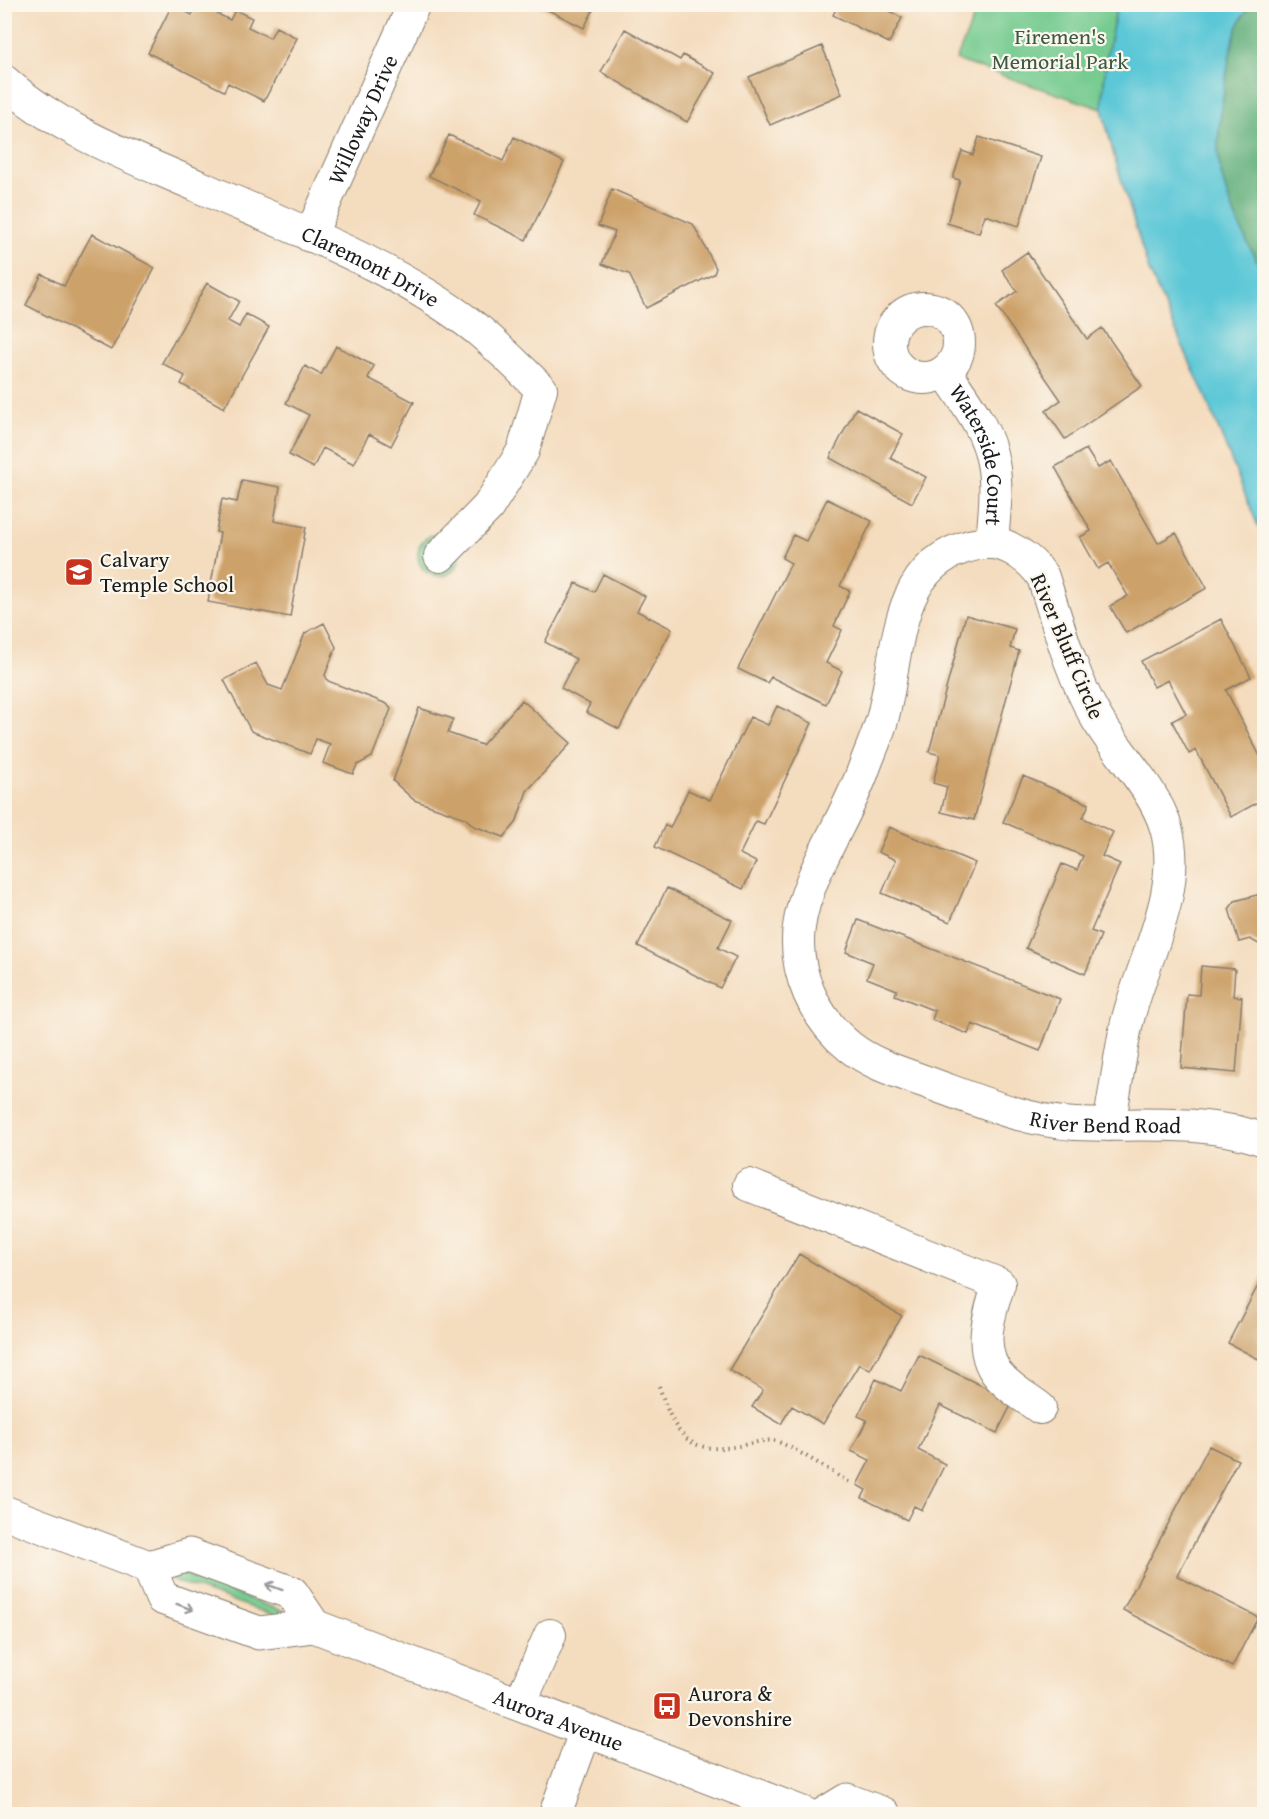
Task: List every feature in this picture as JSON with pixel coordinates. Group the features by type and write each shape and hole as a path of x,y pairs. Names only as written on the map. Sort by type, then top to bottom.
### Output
{"main road":[{"path":"4,1512 149,1567 189,1555 292,1593 314,1626"},
{"name":"Aurora Avenue","path":"149,1567 162,1598 259,1633 314,1626 805,1815"},
{"path":"825,1815 847,1800 884,1815"}],"street":[{"name":"Willoway Drive","path":"310,236 414,4"},
{"name":"Claremont Drive","path":"4,81 33,105 79,131 369,264 454,314 493,343 541,389 524,451 488,507 440,556"},
{"name":"Waterside Court","path":"945,371 984,434 993,460 996,487 992,543"},
{"name":"River Bend Road","path":"992,543 976,544 933,563 917,581 905,609 881,720 856,790 810,888 799,927 799,959 808,992 818,1012 836,1035 853,1049 879,1064 1035,1119 1073,1124 1215,1127 1264,1140"},
{"name":"River Bluff Circle","path":"992,543 1021,554 1035,565 1042,578 1075,673 1095,715 1114,747 1149,793 1166,828 1170,868 1167,894 1125,1029 1109,1125"},
{"path":"749,1185 999,1284 986,1335 988,1355 1001,1379 1040,1408"},
{"path":"520,1704 550,1635"},
{"path":"555,1815 586,1730"}],"path":[{"path":"659,1386 667,1411 683,1439 704,1447 731,1448 775,1441 852,1484"}],"green space":[{"name":"Firemen's Memorial Park","path":"979,5 1117,5 1106,60 1102,109 956,60"},
{"path":"1252,5 1264,5 1264,275 1228,198 1218,150 1221,111 1232,46 1237,27"},
{"path":"439,534 453,541 460,555 453,569 439,576 425,569 418,555 425,541"},
{"path":"175,1571 298,1617 296,1623 172,1580"}],"water":[{"path":"1117,5 1252,5 1237,27 1232,46 1221,111 1218,150 1228,198 1264,275 1264,541 1206,398 1149,271 1114,156 1102,109 1106,60"}],"building":[{"path":"197,4 230,20 235,10 252,18 248,27 270,38 276,27 297,38 264,101 228,83 224,91 148,53 172,5 192,15"},
{"path":"536,4 596,4 584,28"},
{"path":"839,4 891,4 888,10 902,18 889,43 833,15"},
{"path":"625,29 680,60 683,55 715,73 687,122 601,72"},
{"path":"822,46 842,94 770,125 749,77"},
{"path":"449,135 503,161 514,137 564,162 526,240 474,215 481,201 429,176"},
{"path":"979,137 1041,157 1019,226 985,215 979,233 947,223 960,180 953,178 962,151 973,155"},
{"path":"612,189 693,224 716,268 714,274 646,308 629,274 602,264 615,232 598,226"},
{"path":"92,234 155,268 111,350 26,305 42,274 64,286"},
{"path":"1027,252 1087,339 1102,328 1142,386 1065,439 1046,411 1061,400 996,306 1017,291 1002,270"},
{"path":"207,283 239,301 228,321 239,327 246,314 269,327 224,408 181,384 185,376 162,363"},
{"path":"336,346 374,366 368,378 414,402 391,446 369,434 354,464 323,448 313,468 289,455 309,415 286,403 305,366 321,375"},
{"path":"856,408 903,434 890,458 926,477 912,503 830,458"},
{"path":"1086,449 1098,468 1111,461 1158,543 1176,533 1207,588 1126,633 1110,606 1128,596 1108,563 1098,569 1080,537 1091,531 1055,467"},
{"path":"242,480 280,487 274,521 306,527 290,617 208,602 220,533 216,532 222,499 237,502"},
{"path":"827,499 872,521 840,586 850,591 834,626 842,630 826,663 842,671 826,704 771,677 767,683 738,669 791,563 782,558 793,535 806,541"},
{"path":"603,574 645,596 637,611 672,629 619,729 586,712 590,704 561,688 576,659 545,642 576,583 594,592"},
{"path":"966,615 1015,629 1010,648 1019,651 974,820 941,812 947,787 933,783 940,755 929,752"},
{"path":"1221,619 1251,677 1226,690 1264,764 1264,799 1231,817 1196,750 1189,754 1172,721 1186,714 1168,680 1154,687 1141,661"},
{"path":"324,623 336,647 325,675 328,681 387,704 391,709 372,757 357,765 353,774 323,763 330,744 316,739 310,754 251,731 224,680 256,663 268,685 282,690 305,633"},
{"path":"522,700 571,743 527,791 516,823 504,837 474,826 465,818 414,800 393,781 419,708 453,719 448,733 482,745"},
{"path":"777,706 812,723 764,824 756,821 740,854 756,862 743,889 655,847 665,825 670,828 688,790 710,800 750,717 768,725"},
{"path":"1023,776 1089,804 1083,818 1113,832 1102,856 1120,864 1091,931 1101,935 1085,974 1026,948 1062,864 1077,870 1083,856 1003,822"},
{"path":"889,827 975,863 950,922 882,893 896,860 878,852"},
{"path":"667,888 732,920 718,948 736,957 720,988 638,946"},
{"path":"1264,893 1264,947 1250,939 1239,942 1229,909 1235,901"},
{"path":"858,920 1060,999 1040,1051 972,1024 968,1034 932,1020 935,1011 895,995 897,990 867,978 873,963 846,952"},
{"path":"1201,966 1235,969 1233,996 1242,997 1236,1073 1181,1068 1187,994 1199,995"},
{"path":"799,1254 902,1316 870,1370 859,1364 823,1424 792,1406 781,1424 752,1407 763,1390 729,1370"},
{"path":"1264,1274 1264,1362 1228,1343"},
{"path":"919,1355 1013,1401 997,1433 940,1405 918,1450 945,1464 922,1510 914,1506 907,1520 862,1498 866,1490 857,1485 870,1460 851,1451 867,1420 858,1416 876,1379 901,1391"},
{"path":"1209,1446 1238,1460 1177,1576 1258,1617 1232,1667 1123,1610"}],"place":[{"name":"Calvary Temple School","path":"79,572"},
{"name":"Aurora & Devonshire","path":"667,1706"}]}
